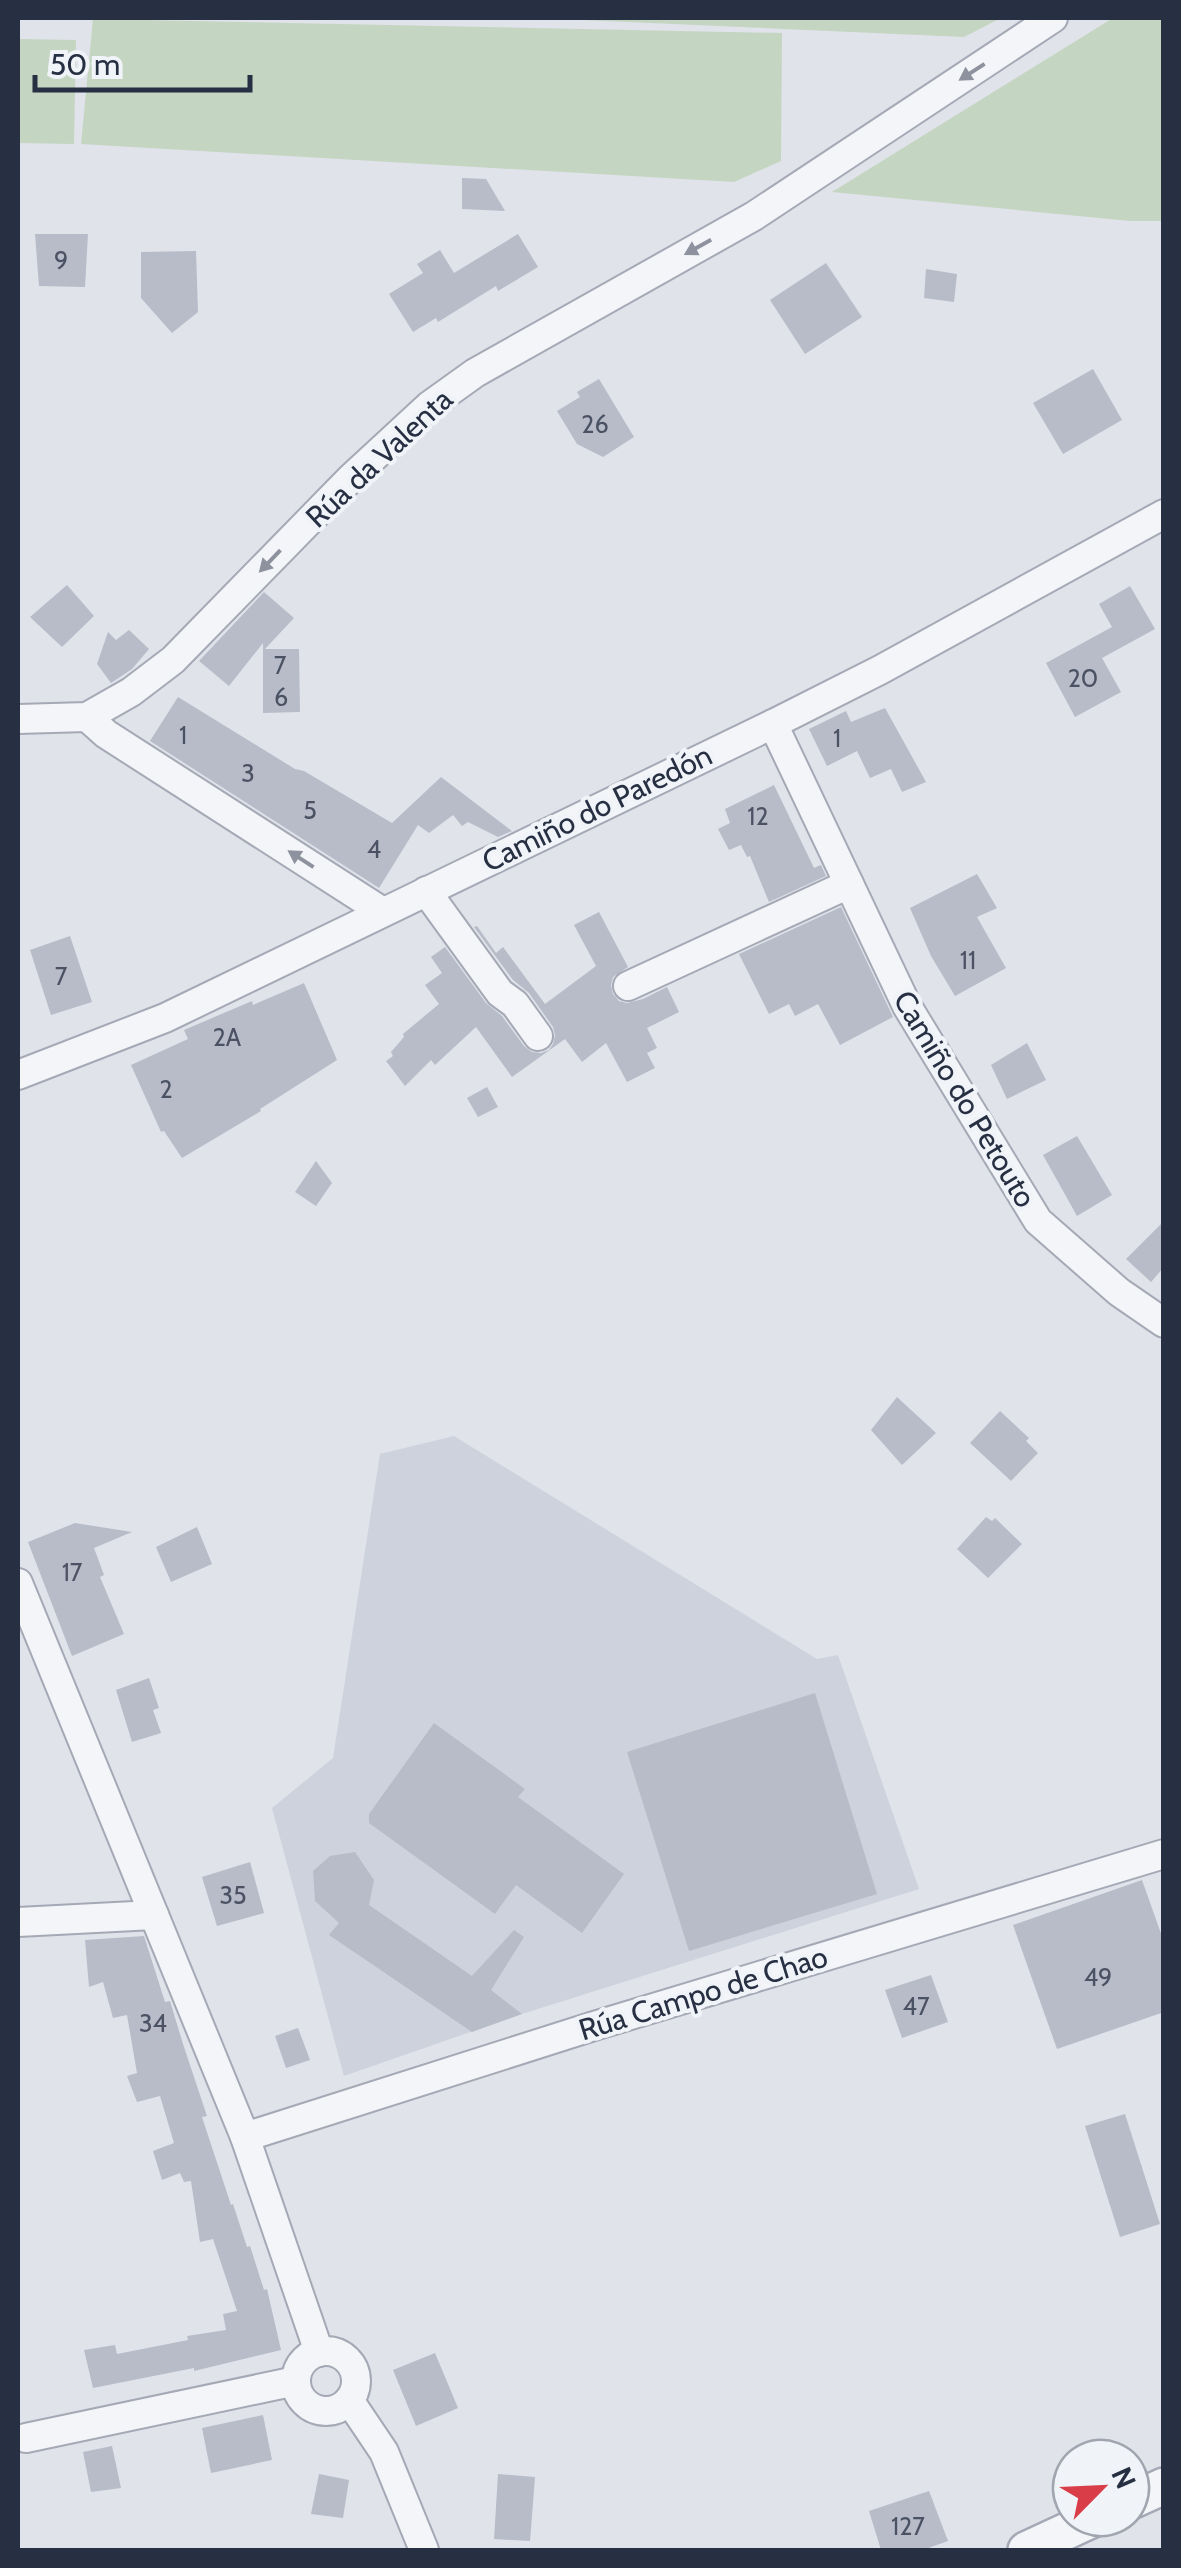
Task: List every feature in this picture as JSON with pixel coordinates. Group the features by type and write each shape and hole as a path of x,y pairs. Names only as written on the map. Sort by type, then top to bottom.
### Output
{"street":[{"name":"Rúa da Valenta","path":"87,717 131,692 173,660 352,478 429,406 475,373 754,216 1053,18"},
{"name":"Camiño do Paredón","path":"18,1074 165,1018 773,724 880,670 1164,514"},
{"path":"18,720 87,717 106,734 383,912"},
{"name":"Camiño do Petouto","path":"773,724 908,1006 1038,1221 1119,1292 1164,1324"},
{"path":"628,986 849,884"},
{"path":"426,891 500,992 538,1036"},
{"path":"18,1583 245,2137 319,2352"},
{"name":"Rúa Campo de Chao","path":"245,2137 1164,1854"},
{"path":"18,1922 154,1915"},
{"path":"319,2352 338,2354 352,2365 356,2383 349,2400 334,2410 316,2409 302,2398 296,2381 303,2362 319,2352"},
{"path":"26,2438 296,2381"},
{"path":"349,2400 384,2452 424,2550"},
{"path":"1026,2550 1052,2538"}],"shaded area":[{"path":"454,1436 817,1659 838,1655 919,1889 522,2014 344,2076 272,1808 333,1758 380,1454"}],"green space":[{"path":"537,18 1001,18 964,37"},
{"path":"1113,18 1163,18 1163,221 832,192"},
{"path":"93,19 782,33 781,161 734,182 81,144"},
{"path":"18,39 76,40 74,144 18,143"}],"building":[{"path":"462,178 486,179 505,211 462,209"},
{"path":"35,234 88,234 85,287 39,286"},
{"path":"518,234 538,267 413,332 389,294 423,273 417,264 440,250 454,273"},
{"path":"196,251 198,312 172,333 141,298 141,252"},
{"path":"826,263 862,317 805,354 770,300"},
{"path":"926,269 957,274 954,302 924,298"},
{"path":"1093,369 1122,420 1063,454 1033,403"},
{"path":"599,379 634,437 603,457 577,444 557,411"},
{"path":"67,585 94,616 62,647 30,617"},
{"path":"1130,586 1155,629 1102,658 1121,692 1075,717 1046,663 1112,627 1099,604"},
{"path":"264,592 294,618 265,649 299,649 300,712 263,713 263,643 229,686 199,661"},
{"path":"129,630 149,649 132,669 111,683 97,664 108,632 116,640"},
{"path":"178,697 392,823 441,777 512,831 498,837 468,822 462,826 453,815 429,833 418,825 379,888 150,741"},
{"path":"885,708 926,782 902,792 891,769 870,778 857,751 827,766 809,729 846,711 851,722"},
{"path":"774,785 814,868 821,865 826,876 769,902 750,856 741,845 729,850 718,829 730,823 725,809"},
{"path":"977,874 997,908 977,917 1006,968 955,996 931,956 910,908"},
{"path":"841,907 893,1017 840,1045 818,1004 795,1016 789,1004 769,1014 739,954"},
{"path":"599,912 628,967 613,977 613,994 627,1003 667,987 679,1012 647,1028 657,1048 647,1053 655,1068 627,1082 606,1043 582,1062 565,1039 512,1077 476,1027 435,1065 431,1060 405,1086 386,1061 393,1056 391,1052 403,1034 439,1004 425,985 442,973 431,957 445,947 524,1046 541,1053 553,1044 553,1027 474,927 496,953 503,947 545,1004 596,966 574,925"},
{"path":"70,936 92,1002 51,1015 30,950"},
{"path":"304,983 337,1060 182,1158 161,1132 131,1065 188,1039 184,1030"},
{"path":"1027,1043 1046,1080 1007,1099 991,1065"},
{"path":"487,1087 498,1107 478,1117 467,1098"},
{"path":"1077,1136 1112,1195 1077,1216 1043,1155"},
{"path":"316,1161 332,1183 316,1206 295,1192"},
{"path":"1164,1221 1164,1267 1151,1282 1126,1259"},
{"path":"897,1397 936,1433 902,1465 871,1430"},
{"path":"1000,1411 1029,1438 1026,1441 1038,1453 1011,1481 970,1443"},
{"path":"986,1517 992,1521 995,1518 1022,1544 988,1578 957,1549"},
{"path":"75,1523 132,1532 94,1548 104,1575 100,1577 124,1634 72,1656 28,1542"},
{"path":"197,1527 212,1564 171,1582 156,1547"},
{"path":"149,1678 159,1708 153,1710 161,1733 132,1742 116,1690"},
{"path":"815,1693 877,1894 689,1951 627,1752"},
{"path":"434,1723 525,1789 518,1797 624,1874 582,1933 516,1885 495,1914 369,1823 369,1814"},
{"path":"355,1852 374,1880 369,1905 472,1976 514,1930 524,1937 491,1990 522,2014 472,2032 329,1935 339,1923 315,1901 313,1871 330,1856"},
{"path":"250,1862 264,1913 217,1926 202,1877"},
{"path":"1142,1880 1164,1942 1164,2012 1057,2049 1013,1925"},
{"path":"144,1936 165,2002 170,2001 231,2205 264,2290 267,2289 281,2350 194,2371 93,2388 84,2350 115,2345 117,2354 188,2340 187,2336 226,2330 223,2314 237,2311 213,2239 200,2242 191,2181 184,2182 180,2173 162,2180 153,2151 174,2143 160,2096 137,2102 127,2076 137,2073 127,2015 113,2018 103,1982 89,1987 85,1940"},
{"path":"931,1975 948,2022 902,2038 885,1990"},
{"path":"298,2028 310,2060 286,2068 275,2036"},
{"path":"1125,2114 1160,2224 1120,2237 1085,2126"},
{"path":"435,2353 458,2408 416,2426 393,2370"},
{"path":"263,2415 272,2460 211,2473 202,2428"},
{"path":"112,2446 121,2488 91,2492 83,2452"},
{"path":"319,2474 349,2480 343,2518 311,2514"},
{"path":"498,2474 535,2477 530,2541 494,2539"},
{"path":"929,2491 948,2541 923,2550 881,2550 869,2511"}]}
